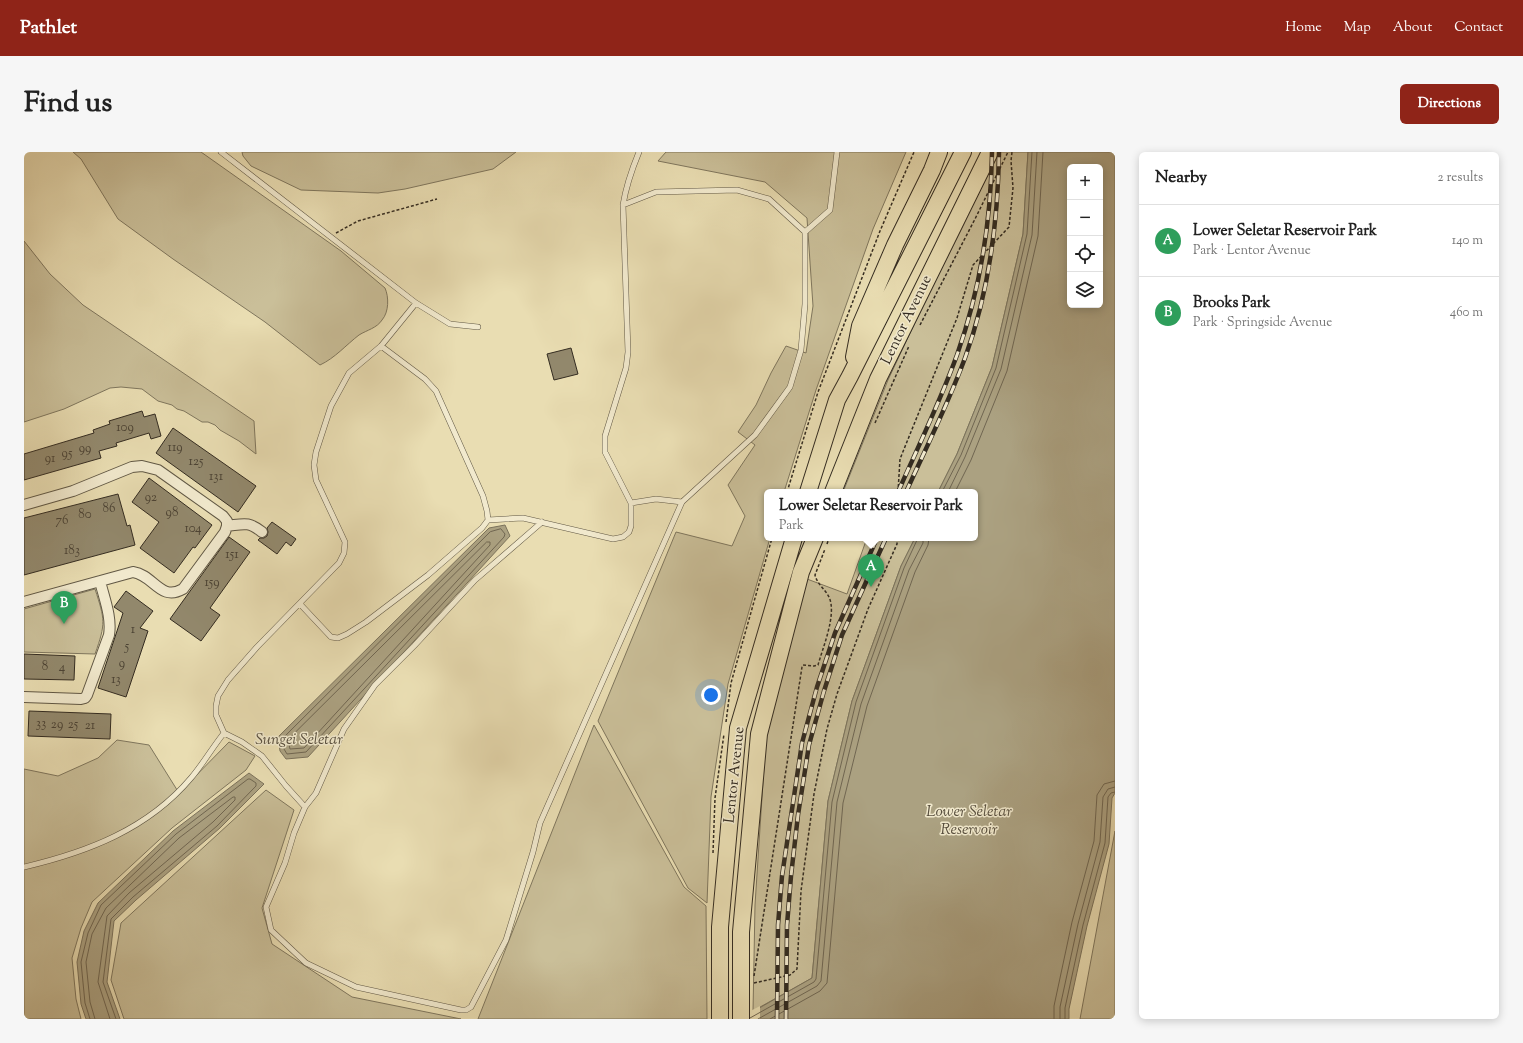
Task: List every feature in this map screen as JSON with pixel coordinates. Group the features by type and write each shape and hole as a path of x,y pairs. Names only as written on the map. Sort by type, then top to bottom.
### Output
{"main road":[{"path":"918,197 934,152"},
{"path":"850,376 860,326 939,152"},
{"name":"Lentor Avenue","path":"809,489 837,400 963,152"},
{"name":"Lentor Avenue","path":"834,489 878,379 990,152"},
{"name":"Lentor Avenue","path":"720,1019 720,926 738,728 793,541"},
{"name":"Lentor Avenue","path":"741,1017 741,932 759,734 801,572 814,541"}],"street":[{"path":"24,505 73,491 132,467 150,467 158,470 223,516 227,521 228,526 184,589 178,592 166,592 137,572 127,573 24,602"},
{"path":"228,526 249,524 254,525 262,532"},
{"path":"24,696 81,699 85,698 87,695 110,628 110,621 100,581"}],"lane":[{"path":"221,152 226,154 416,303 450,324 478,327"},
{"path":"488,520 523,518 613,539 623,537 629,532 631,526 630,503 605,452 605,436 626,368 628,352 623,205 625,193 639,152"},
{"path":"805,232 830,210 837,152"},
{"path":"542,522 475,580 414,646 375,685 344,729 316,793 305,807 294,833 285,863 266,907 271,930 306,963 356,987 461,1010 466,1010 471,1007 506,940 540,823 682,502 755,436 790,387 801,350 805,304 805,232 769,199 737,190 656,192 623,205"},
{"path":"305,807 262,756 242,742 224,734 216,715 218,696 228,680 257,647 339,563 344,553 345,542 316,480 314,465 316,452 331,406 350,373 381,346 416,303"},
{"path":"300,604 331,637 338,638 347,634 366,622 428,575 482,528 488,520 483,496 436,391 425,379 381,346"},
{"path":"630,503 656,499 682,502"},
{"path":"24,866 102,844 139,824 167,803 192,777 224,734"}],"path":[{"path":"788,489 818,392 880,231 914,152"},
{"path":"920,324 976,219 1008,152"},
{"path":"898,489 900,459 957,318 973,265 1009,228 1012,188 1012,152"},
{"path":"331,236 358,221 436,199"},
{"path":"875,424 910,346"},
{"path":"829,541 815,575 818,584 828,596 831,610 830,620 818,665 803,665 802,667 754,983 790,975 796,969 801,891 814,794 827,729 837,694 868,609 897,541"}],"shaded area":[{"path":"73,152 201,152 341,251 385,288 388,304 384,317 380,323 372,329 359,335 336,355 320,365 265,322 118,219 81,159"},
{"path":"242,152 516,152 493,169 405,189 378,193 301,190 251,166 243,156"},
{"path":"666,152 906,152 873,229 816,390 785,489 764,489 764,541 769,541 728,684 711,797 707,903 688,888 598,721 676,532 732,546 745,516 728,485 755,445 738,432 756,405 786,346 806,353 813,306 807,218 765,182 658,161"},
{"path":"995,152 1028,152 1023,234 992,367 957,454 940,489 844,489 888,380"},
{"path":"24,241 50,274 83,305 254,421 256,454 215,425 208,422 202,422 172,405 158,401 142,389 121,387 110,388 64,409 24,422"},
{"path":"866,541 914,541 901,566 852,701 828,801 812,978 753,1011 755,905 766,736 807,579 847,594"},
{"path":"95,589 101,608 103,622 101,635 95,654 24,652 24,609"},
{"path":"594,725 684,887 706,906 707,1019 478,1019"},
{"path":"117,740 149,745 179,793 229,742 255,756 246,770 172,828 92,902 81,928 72,958 76,999 81,1019 24,1019 24,769 58,776 98,758"},
{"path":"266,790 294,810 262,908 272,944 352,997 461,1019 124,1019 111,980 121,923"},
{"path":"1115,831 1115,1019 1080,1019"}],"water":[{"name":"Lower Seletar Reservoir","path":"1028,152 1115,152 1115,793 1112,798 1109,844 1087,926 1069,1009 1069,1019 740,1019 812,978 828,801 852,701 901,566 914,541 978,541 978,489 940,489 957,454 992,367 1023,234"},
{"name":"Sungei Seletar","path":"505,525 510,536 308,757 286,759 280,751 278,737 489,528"},
{"name":"Sungei Seletar","path":"249,773 264,784 220,828 136,900 114,921 107,982 120,1019 86,1019 81,1004 77,962 84,931 98,903 173,831"}],"pier":[{"path":"760,1006 760,1019 738,1019 739,1017"}],"building":[{"path":"571,348 578,374 554,380 547,354"},
{"path":"142,411 144,417 155,414 161,436 151,439 149,433 116,443 117,446 99,451 101,458 24,480 24,454 94,433 93,430 110,424 109,421"},
{"path":"173,428 256,486 238,512 156,453"},
{"path":"149,478 212,525 195,548 193,547 174,573 140,548 159,522 132,502"},
{"path":"118,494 127,526 130,525 135,545 24,575 24,518"},
{"path":"272,522 296,539 291,546 286,542 277,554 258,540 267,536 267,528"},
{"path":"229,537 250,552 210,608 220,615 201,641 170,619"},
{"path":"126,591 153,611 140,628 148,631 126,697 98,688 123,613 114,607"},
{"path":"24,654 75,656 74,680 24,679"},
{"path":"29,711 111,714 110,739 28,736"}],"railway":[{"path":"899,489 950,373 972,306 987,229 992,152"},
{"path":"907,489 944,409 965,358 980,308 991,256 997,204 999,152"},
{"path":"777,1019 778,925 782,876 802,743 817,687 835,633 876,541"},
{"path":"786,1019 787,925 791,876 798,815 809,745 842,635 885,541"}],"place":[{"name":"Lower Seletar Reservoir Park","path":"871,587"},
{"name":"Brooks Park","path":"64,624"}]}
